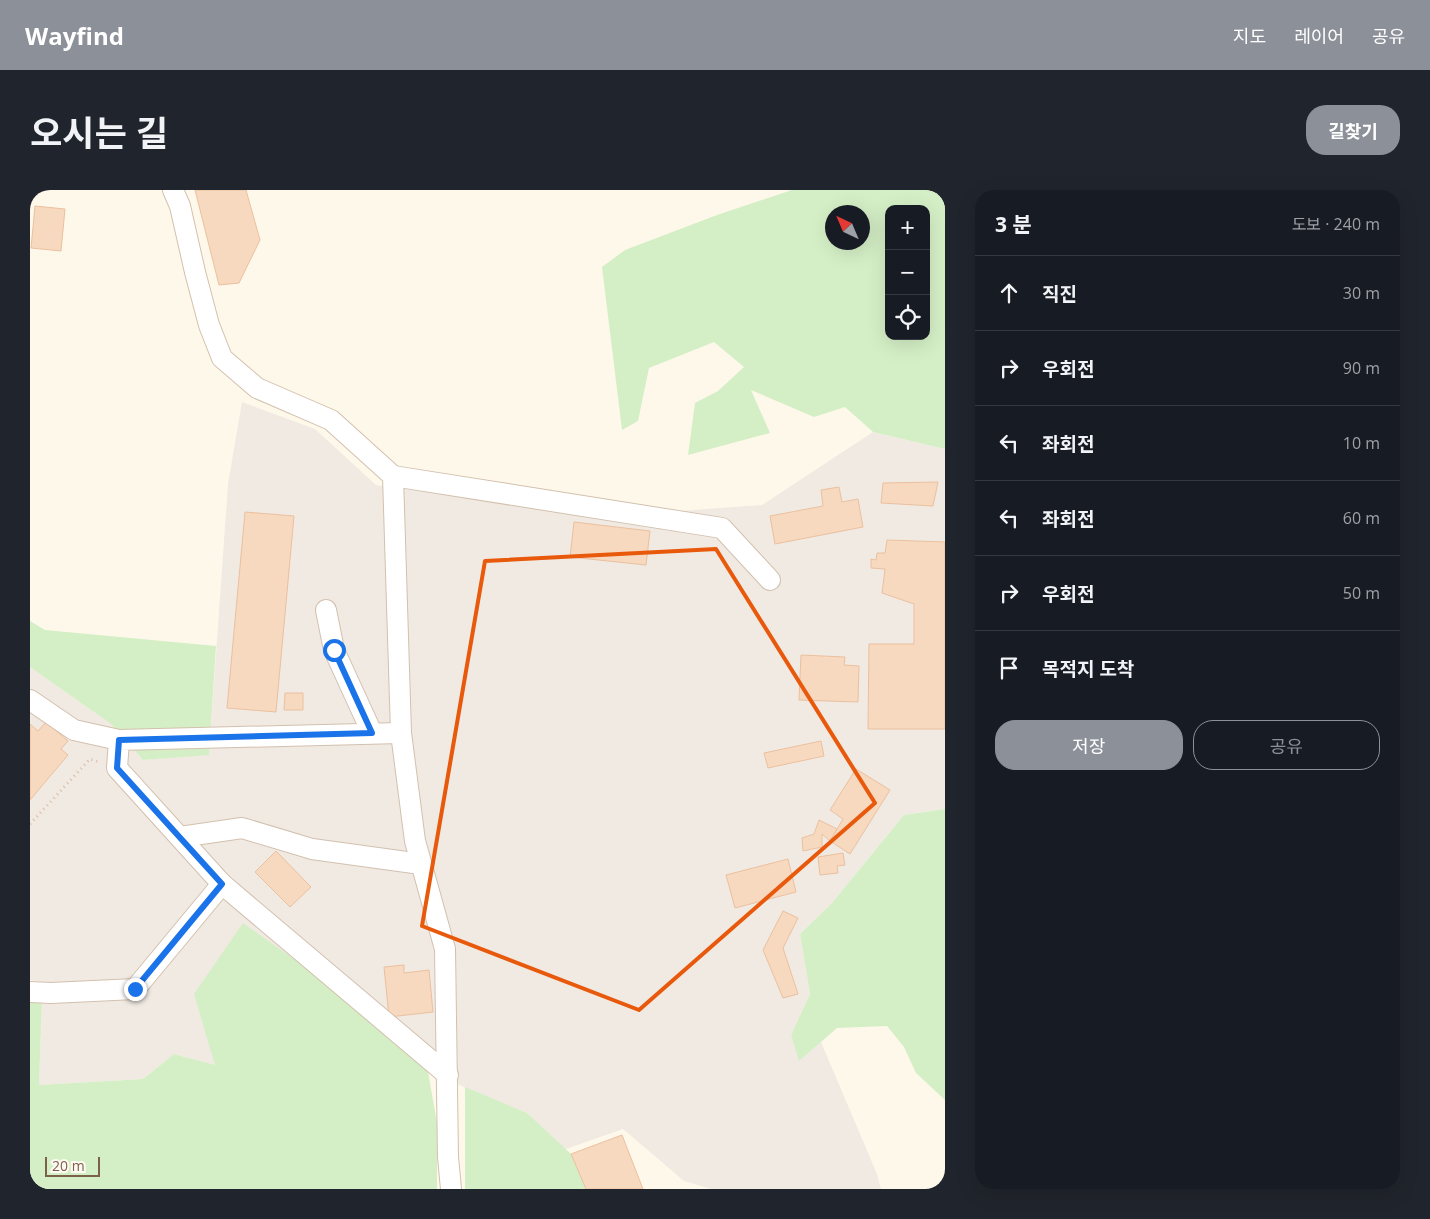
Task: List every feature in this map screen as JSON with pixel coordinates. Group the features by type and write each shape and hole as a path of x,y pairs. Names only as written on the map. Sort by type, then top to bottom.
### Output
{"street":[{"path":"173,190 180,206 209,325 222,358 258,388 331,420 393,476 722,528 770,580"},
{"path":"393,476 401,733 415,841 445,949 448,1157 451,1189"},
{"path":"326,610 334,650 372,733"},
{"path":"30,700 74,730 119,740 401,733"},
{"path":"119,740 117,768 222,884 448,1076"},
{"path":"180,837 242,828 312,849 421,864"},
{"path":"30,992 51,993 135,989 222,884"}],"path":[{"path":"30,824 90,759 117,768"}],"highlighted area":[{"path":"716,549 875,803 639,1010 422,926 485,561"}],"shaded area":[{"path":"242,402 315,429 376,485 609,516 762,505 873,432 945,449 945,809 904,815 832,903 800,934 810,994 791,1035 799,1060 821,1042 877,1174 881,1189 711,1189 684,1181 623,1129 563,1150 527,1113 428,1072 308,969 215,1065 174,1054 143,1079 39,1085 43,982 30,980 30,667 111,724 143,760 209,754 228,484"}],"green space":[{"path":"792,190 945,190 945,449 873,432 845,407 814,417 751,390 770,433 688,455 695,403 718,391 744,367 714,342 649,368 638,421 622,430 602,267 625,250 717,215"},
{"path":"30,621 45,630 216,646 209,755 143,760 111,724 30,667"},
{"path":"945,809 945,1100 916,1073 904,1047 887,1026 837,1028 799,1061 791,1035 810,994 800,934 832,903 904,815"},
{"path":"243,923 308,969 428,1072 437,1123 437,1189 30,1189 30,1002 42,1002 39,1085 143,1079 174,1054 215,1065 194,994"},
{"path":"465,1087 527,1113 571,1154 586,1189 465,1189"}],"building":[{"path":"195,190 246,190 260,240 239,283 219,285"},
{"path":"35,206 65,209 61,251 31,248"},
{"path":"938,482 933,506 881,503 883,483"},
{"path":"839,487 842,502 858,499 863,527 775,544 770,516 823,506 821,490"},
{"path":"245,512 294,516 276,712 227,708"},
{"path":"574,522 650,531 646,565 570,557"},
{"path":"887,540 945,542 945,729 868,729 869,644 914,644 914,604 882,593 885,569 871,568 871,559 876,560 877,553 885,553"},
{"path":"801,655 845,657 844,665 859,666 858,702 799,700"},
{"path":"285,693 303,693 303,710 284,710"},
{"path":"46,722 68,741 61,749 68,755 30,800 30,724 38,731"},
{"path":"821,741 824,756 768,768 764,753"},
{"path":"856,769 890,790 850,854 830,841 843,819 830,810"},
{"path":"819,820 837,829 830,841 822,834 822,847 803,851 802,838 814,834"},
{"path":"276,851 311,887 290,907 255,872"},
{"path":"843,853 845,865 837,866 838,873 820,875 818,857"},
{"path":"788,859 796,892 735,908 726,875"},
{"path":"783,911 798,918 783,948 798,994 783,998 763,950"},
{"path":"404,965 404,973 429,970 433,1012 389,1017 384,967"},
{"path":"622,1135 643,1189 586,1189 571,1154"}],"route":[{"path":"135,989 222,884 117,768 119,740 372,733 334,650"}]}
